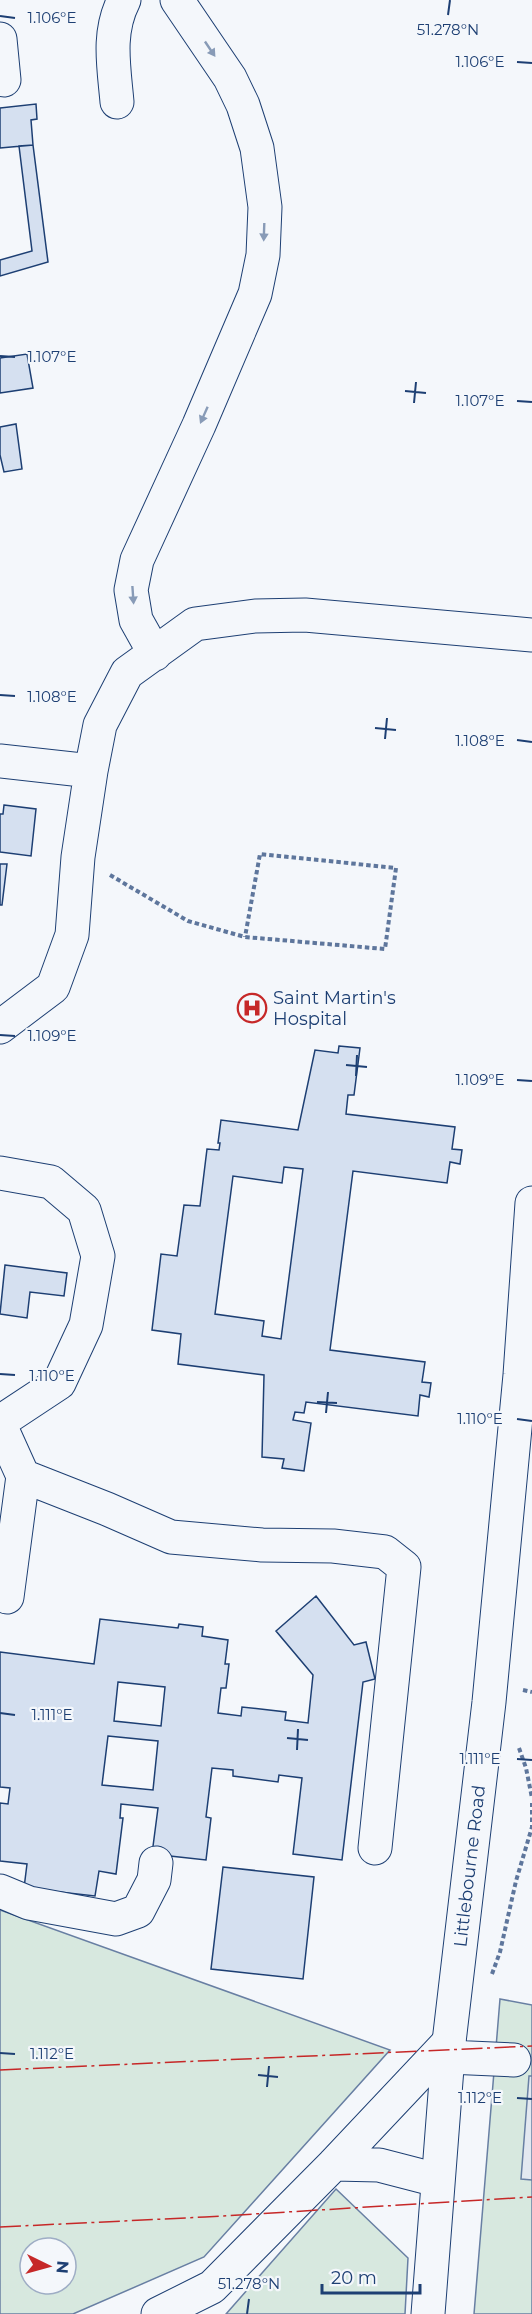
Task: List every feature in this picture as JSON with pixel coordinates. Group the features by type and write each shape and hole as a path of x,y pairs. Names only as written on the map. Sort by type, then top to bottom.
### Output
{"main road":[{"path":"117,102 112,44 113,28 124,0"},
{"path":"155,654 136,620 131,590 137,560 204,415 255,294 263,255 265,207 257,148 243,105 230,78 177,0"},
{"path":"0,39 4,80"},
{"path":"0,1027 53,987 72,935 78,857 100,725 127,673 195,624 255,616 305,615 532,635"},
{"path":"0,761 91,771"},
{"path":"0,1173 51,1182 84,1210 98,1256 86,1325 59,1383 0,1424 23,1476 7,1597"},
{"name":"Littlebourne Road","path":"428,2314 453,1998 526,1375 532,1203"},
{"path":"23,1476 171,1537 262,1545 333,1546 385,1552 404,1567 375,1848"},
{"path":"0,1890 29,1903 116,1919 138,1911 154,1880 156,1863"},
{"path":"158,2314 212,2287 448,2050 514,2060"},
{"path":"334,2164 379,2165 437,2180"}],"path":[{"path":"78,857 188,921 245,937 385,950 396,868 260,854 245,937"},
{"path":"453,1998 483,1984 492,1974 500,1952 516,1881 532,1827 532,1803"}],"shaded area":[{"path":"0,1910 390,2050 204,2257 73,2314 0,2314"},
{"path":"500,1999 532,2005 532,2314 474,2314"},
{"path":"529,2076 532,2076 532,2180 521,2179"},
{"path":"336,2189 408,2258 405,2314 226,2314"}],"building":[{"path":"36,104 37,119 31,120 33,145 0,148 0,108"},
{"path":"33,145 48,262 0,276 0,260 32,251 19,146"},
{"path":"27,354 33,388 0,393 0,358"},
{"path":"16,424 22,469 4,472 0,455 0,427"},
{"path":"4,805 36,809 31,856 0,852 0,814 3,814"},
{"path":"0,864 7,864 2,905 0,905"},
{"path":"339,1046 360,1048 354,1095 348,1095 346,1114 455,1127 452,1149 462,1150 460,1164 450,1162 447,1183 353,1171 330,1350 425,1362 422,1382 431,1383 429,1397 420,1395 418,1416 306,1402 304,1413 295,1412 293,1420 311,1423 304,1471 282,1468 284,1459 262,1457 264,1375 178,1364 181,1334 152,1330 161,1254 177,1256 184,1205 200,1206 207,1149 219,1150 221,1120 298,1130 315,1050 338,1053","holes":["284,1167 303,1169 281,1339 262,1336 264,1321 215,1314 233,1176 282,1183"]},
{"path":"5,1265 67,1273 64,1296 30,1292 27,1318 0,1314"},
{"path":"316,1596 354,1645 366,1642 375,1679 363,1682 342,1860 293,1854 302,1778 279,1775 278,1782 233,1776 233,1770 212,1768 206,1817 211,1818 206,1860 152,1854 158,1808 121,1804 120,1818 123,1818 116,1874 99,1871 95,1896 24,1888 27,1864 0,1861 0,1803 8,1804 10,1788 0,1787 0,1652 94,1664 100,1619 178,1628 179,1624 203,1627 202,1636 228,1640 225,1664 229,1664 226,1688 221,1688 218,1713 241,1716 242,1707 286,1712 285,1720 308,1723 313,1675 276,1631","holes":["118,1682 165,1687 161,1726 114,1721","108,1736 158,1741 153,1790 102,1785"]},
{"path":"223,1867 314,1877 303,1979 211,1969"}],"power":[{"path":"0,2070 532,2046"},
{"path":"0,2227 532,2197"}],"place":[{"name":"Saint Martin's Hospital","path":"252,1008"}]}
